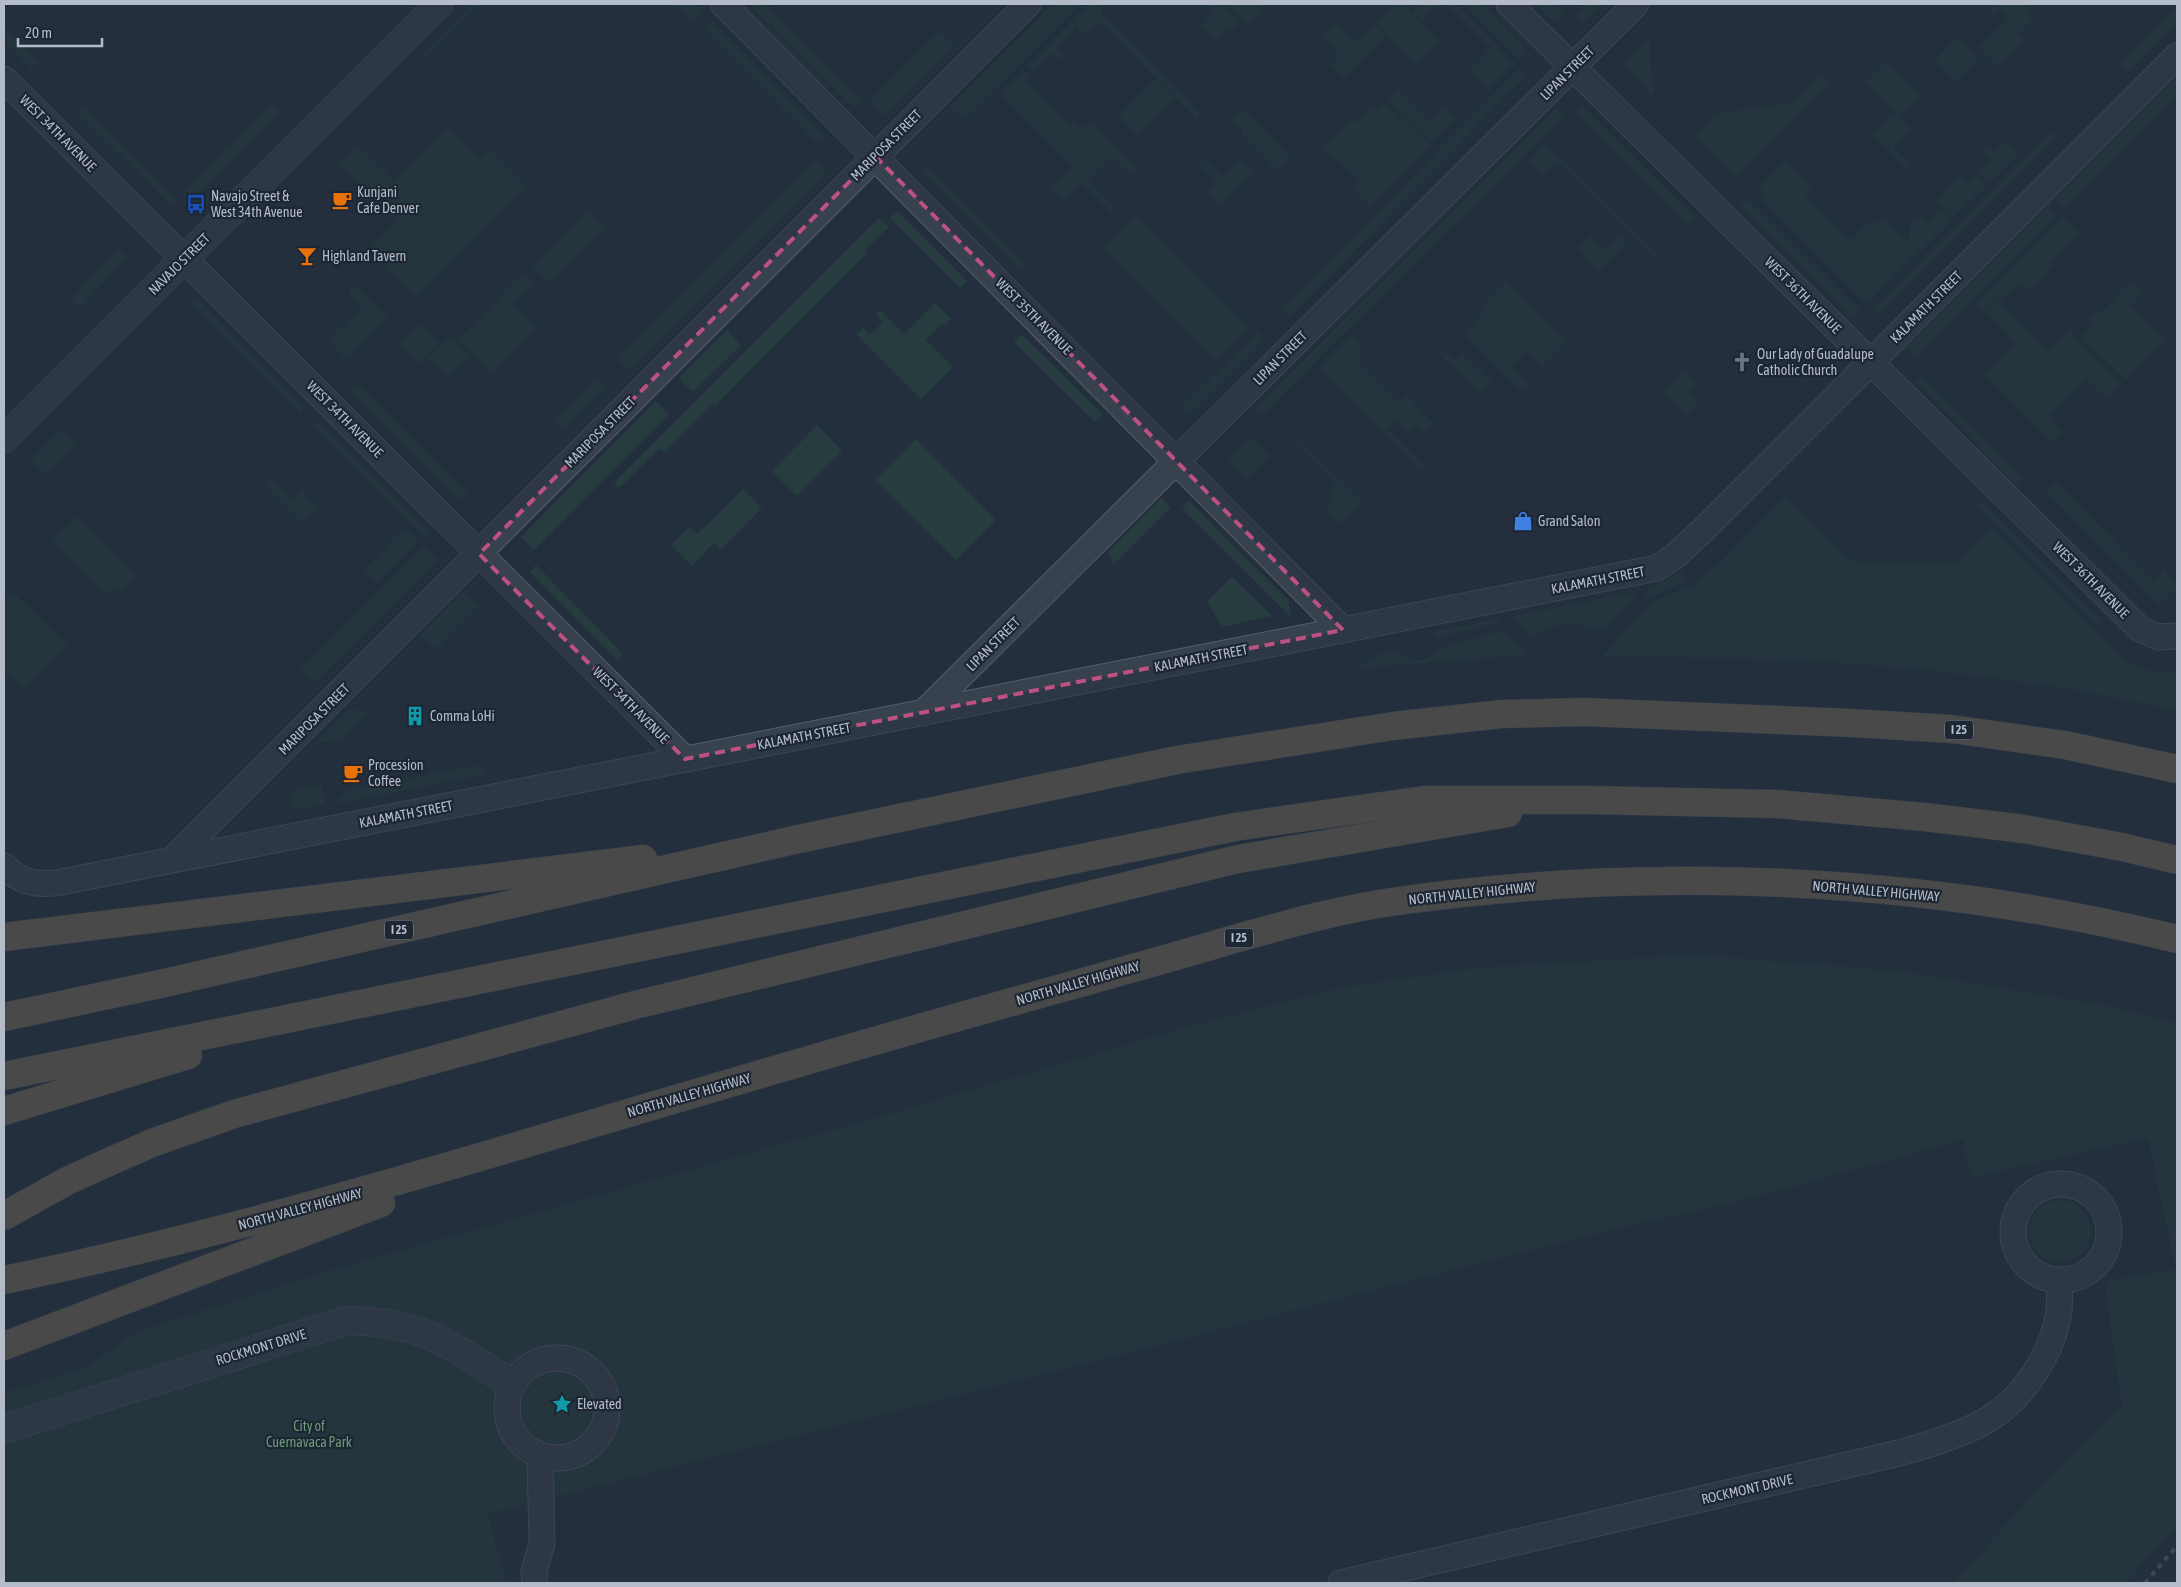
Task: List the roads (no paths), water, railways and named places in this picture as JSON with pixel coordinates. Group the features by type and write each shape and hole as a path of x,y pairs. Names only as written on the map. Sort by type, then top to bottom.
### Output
{"highway":[{"name":"I 25","path":"4,1017 170,982 794,840 1177,760 1393,726 1502,714 1584,712 1951,728 2065,744 2177,769"},
{"path":"4,1076 1234,827 1424,800 1589,800 1776,804 1925,817 2024,829 2122,846 2177,860"},
{"path":"4,1216 66,1181 111,1160 152,1143 226,1117 635,1006 1238,859 1589,800"},
{"path":"4,937 794,840"},
{"name":"NORTH VALLEY HIGHWAY","path":"4,1280 104,1260 226,1229 346,1196 910,1030 1292,923 1393,901 1571,884 1651,881 1740,882 1913,893 2062,914 2177,939"},
{"path":"4,1111 335,1010"},
{"path":"4,1346 586,1126"}],"street":[{"name":"NAVAJO STREET","path":"4,440 439,4"},
{"name":"WEST 35TH AVENUE","path":"724,4 1343,630"},
{"name":"MARIPOSA STREET","path":"172,860 1028,4"},
{"name":"WEST 36TH AVENUE","path":"1509,4 2140,629 2150,635 2172,637"},
{"name":"LIPAN STREET","path":"923,713 1636,4"},
{"name":"KALAMATH STREET","path":"4,866 12,875 28,882 53,883 1657,568 1675,556 1702,531 2177,56"},
{"name":"WEST 34TH AVENUE","path":"4,79 686,759"},
{"name":"ROCKMONT DRIVE","path":"1341,1583 1900,1453 1948,1438 1991,1418 2019,1394 2038,1365 2058,1318 2059,1280"},
{"name":"ROCKMONT DRIVE","path":"4,1429 345,1322 373,1320 402,1325 439,1338 512,1384"},
{"path":"552,1357 568,1358 583,1365 595,1375 604,1389 607,1404 606,1420 600,1435 589,1447 574,1456 557,1458 540,1456 525,1447 514,1434 507,1418 507,1401 512,1384 522,1371 536,1361 552,1357"},
{"path":"535,1583 534,1572 542,1542 540,1456"}],"railway":[{"path":"2145,1583 2177,1546"}],"place":[{"name":"Kunjani Cafe Denver","path":"342,200"},
{"name":"Navajo Street & West 34th Avenue","path":"196,204"},
{"name":"Highland Tavern","path":"307,256"},
{"name":"Our Lady of Guadalupe Catholic Church","path":"1742,362"},
{"name":"Grand Salon","path":"1523,521"},
{"name":"Comma LoHi","path":"415,716"},
{"name":"Procession Coffee","path":"353,773"},
{"name":"Elevated","path":"562,1404"}],"park label":[{"name":"City of Cuernavaca Park","path":"309,1434"}]}
